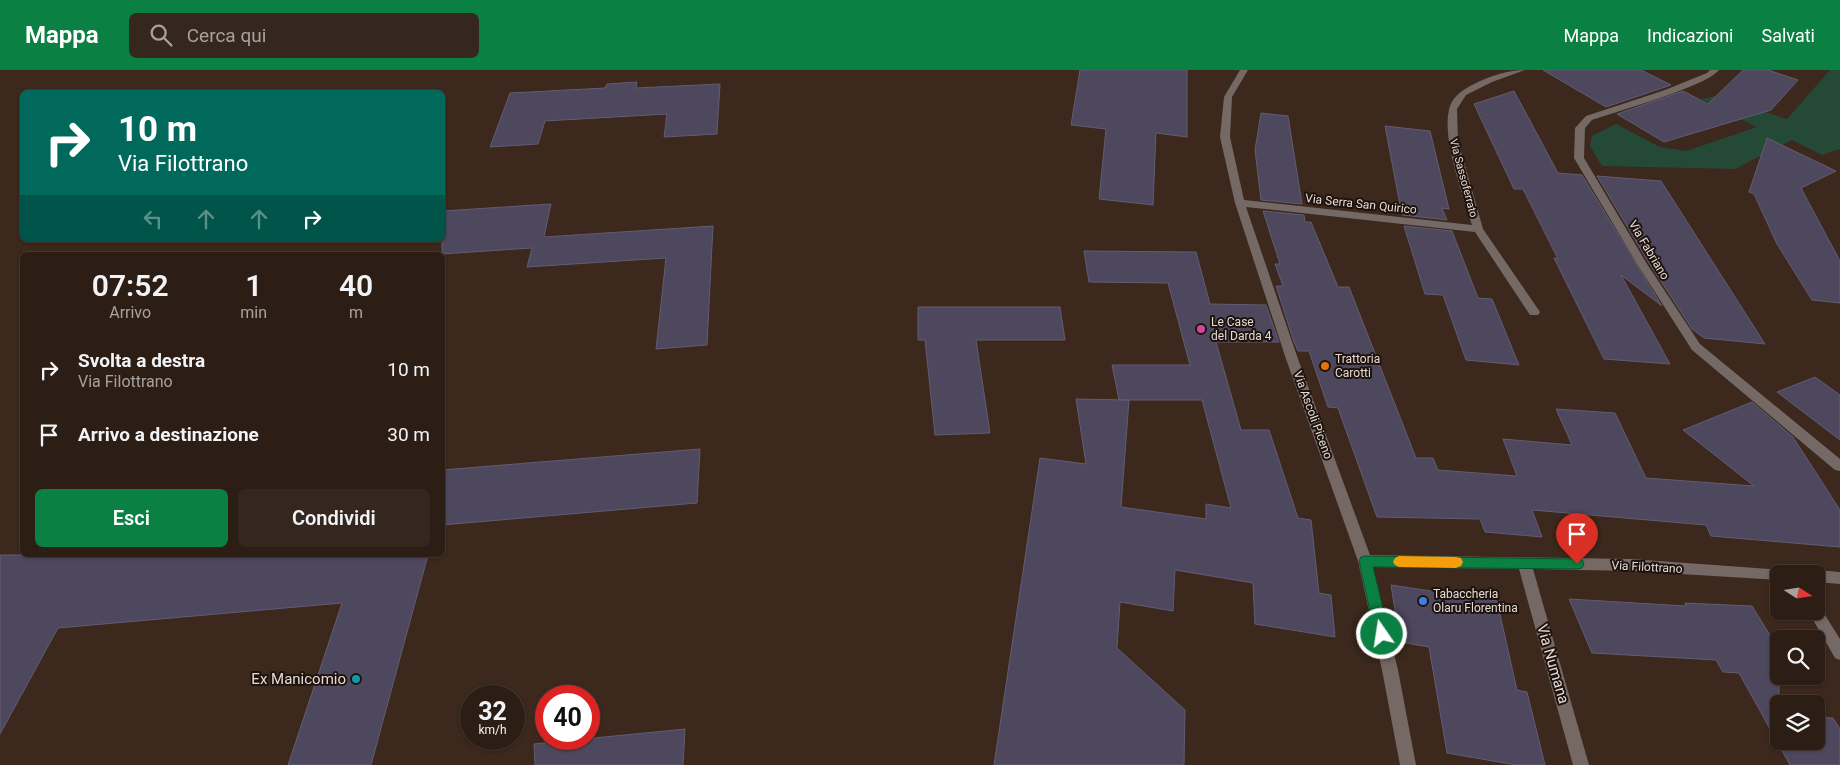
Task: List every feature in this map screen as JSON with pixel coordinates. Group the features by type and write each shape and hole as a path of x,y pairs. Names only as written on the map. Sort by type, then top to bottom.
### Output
{"street":[{"name":"Via Ascoli Piceno","path":"1244,70 1228,97 1225,137 1240,203 1292,359 1365,561 1390,670 1408,765"},
{"name":"Via Sassoferrato","path":"1521,70 1489,80 1462,93 1453,109 1452,140 1478,229 1534,312"},
{"name":"Via Fabriano","path":"1715,70 1710,75 1668,92 1589,118 1580,128 1579,158 1642,264 1696,347 1840,466"},
{"name":"Via Serra San Quirico","path":"1240,203 1478,229"},
{"name":"Via Filottrano","path":"1365,561 1631,565 1770,573"},
{"name":"Via Numana","path":"1524,563 1581,765"},
{"path":"1825,577 1840,578"},
{"path":"1821,620 1840,653"}],"green space":[{"path":"1830,70 1840,70 1840,149 1822,155 1792,140 1735,169 1602,166 1590,146 1592,136 1616,124 1660,147 1686,151 1757,127 1701,99 1715,96 1787,119"}],"building":[{"path":"1080,70 1187,70 1187,137 1156,133 1153,205 1099,199 1106,129 1071,125"},
{"path":"1543,70 1641,70 1671,85 1606,107"},
{"path":"1743,70 1768,70 1798,80 1771,110 1664,142 1617,114 1683,91 1708,104"},
{"path":"637,82 636,88 720,84 717,134 664,137 667,114 545,121 538,144 490,147 510,93 605,88 607,84"},
{"path":"1514,91 1558,173 1582,175 1662,306 1621,275 1670,364 1604,359 1554,258 1558,259 1523,189 1514,189 1474,104"},
{"path":"1261,113 1288,116 1302,204 1261,200 1255,150"},
{"path":"1385,126 1430,131 1449,209 1442,208 1447,220 1402,215"},
{"path":"1767,138 1836,171 1801,188 1840,261 1840,303 1812,300 1777,244 1754,194 1749,192"},
{"path":"1597,176 1661,181 1765,344 1704,338 1692,329 1649,263"},
{"path":"551,204 544,237 713,226 707,345 656,349 666,258 527,267 532,248 445,254 445,252 442,252 442,242 445,242 445,211"},
{"path":"1263,211 1304,215 1305,222 1311,222 1338,287 1349,287 1416,458 1433,458 1438,470 1517,476 1503,439 1572,445 1556,409 1615,413 1646,478 1754,486 1683,430 1752,402 1793,437 1840,510 1840,547 1711,536 1706,525 1532,510 1542,537 1485,532 1480,519 1377,517 1338,408 1328,407 1309,351 1298,351 1294,342 1276,286 1283,286 1275,264 1280,264"},
{"path":"1404,226 1452,231 1478,298 1492,299 1519,365 1466,360 1443,295 1425,294"},
{"path":"1084,251 1196,252 1210,304 1266,305 1279,342 1216,342 1241,430 1269,430 1298,518 1311,520 1319,593 1331,595 1335,637 1255,624 1253,583 1175,570 1173,611 1120,602 1117,648 1185,710 1184,765 994,765 1040,458 1086,464 1076,399 1119,400 1112,365 1190,365 1168,283 1089,282","holes":["1129,400 1202,400 1231,508 1206,504 1206,519 1121,507"]},
{"path":"918,307 1060,307 1065,340 976,340 990,433 935,435 925,340 918,340"},
{"path":"1815,377 1840,395 1840,440 1777,392"},
{"path":"700,449 697,503 445,525 445,470"},
{"name":"Ex Manicomio","path":"0,555 20,555 20,557 427,557 371,765 288,765 342,603 58,628 0,734"},
{"path":"1391,585 1497,601 1517,690 1527,692 1545,765 1516,765 1447,753 1429,647 1400,642"},
{"path":"1569,599 1686,606 1685,603 1752,606 1770,635 1770,685 1779,685 1779,695 1770,695 1770,729 1739,673 1723,672 1716,660 1592,653"},
{"path":"1825,718 1833,718 1840,729 1840,765 1790,765 1782,750 1825,750"},
{"path":"685,729 683,765 535,765 534,744 535,750 600,750 600,737"}],"slow traffic":[{"path":"1399,562 1456,562"}],"place":[{"name":"Le Case del Darda 4","path":"1201,329"},
{"name":"Trattoria Carotti","path":"1325,366"},
{"name":"Tabaccheria Olaru Florentina","path":"1423,601"},
{"name":"Ex Manicomio","path":"356,679"}],"route":[{"path":"1382,634 1365,561 1577,564"}]}
